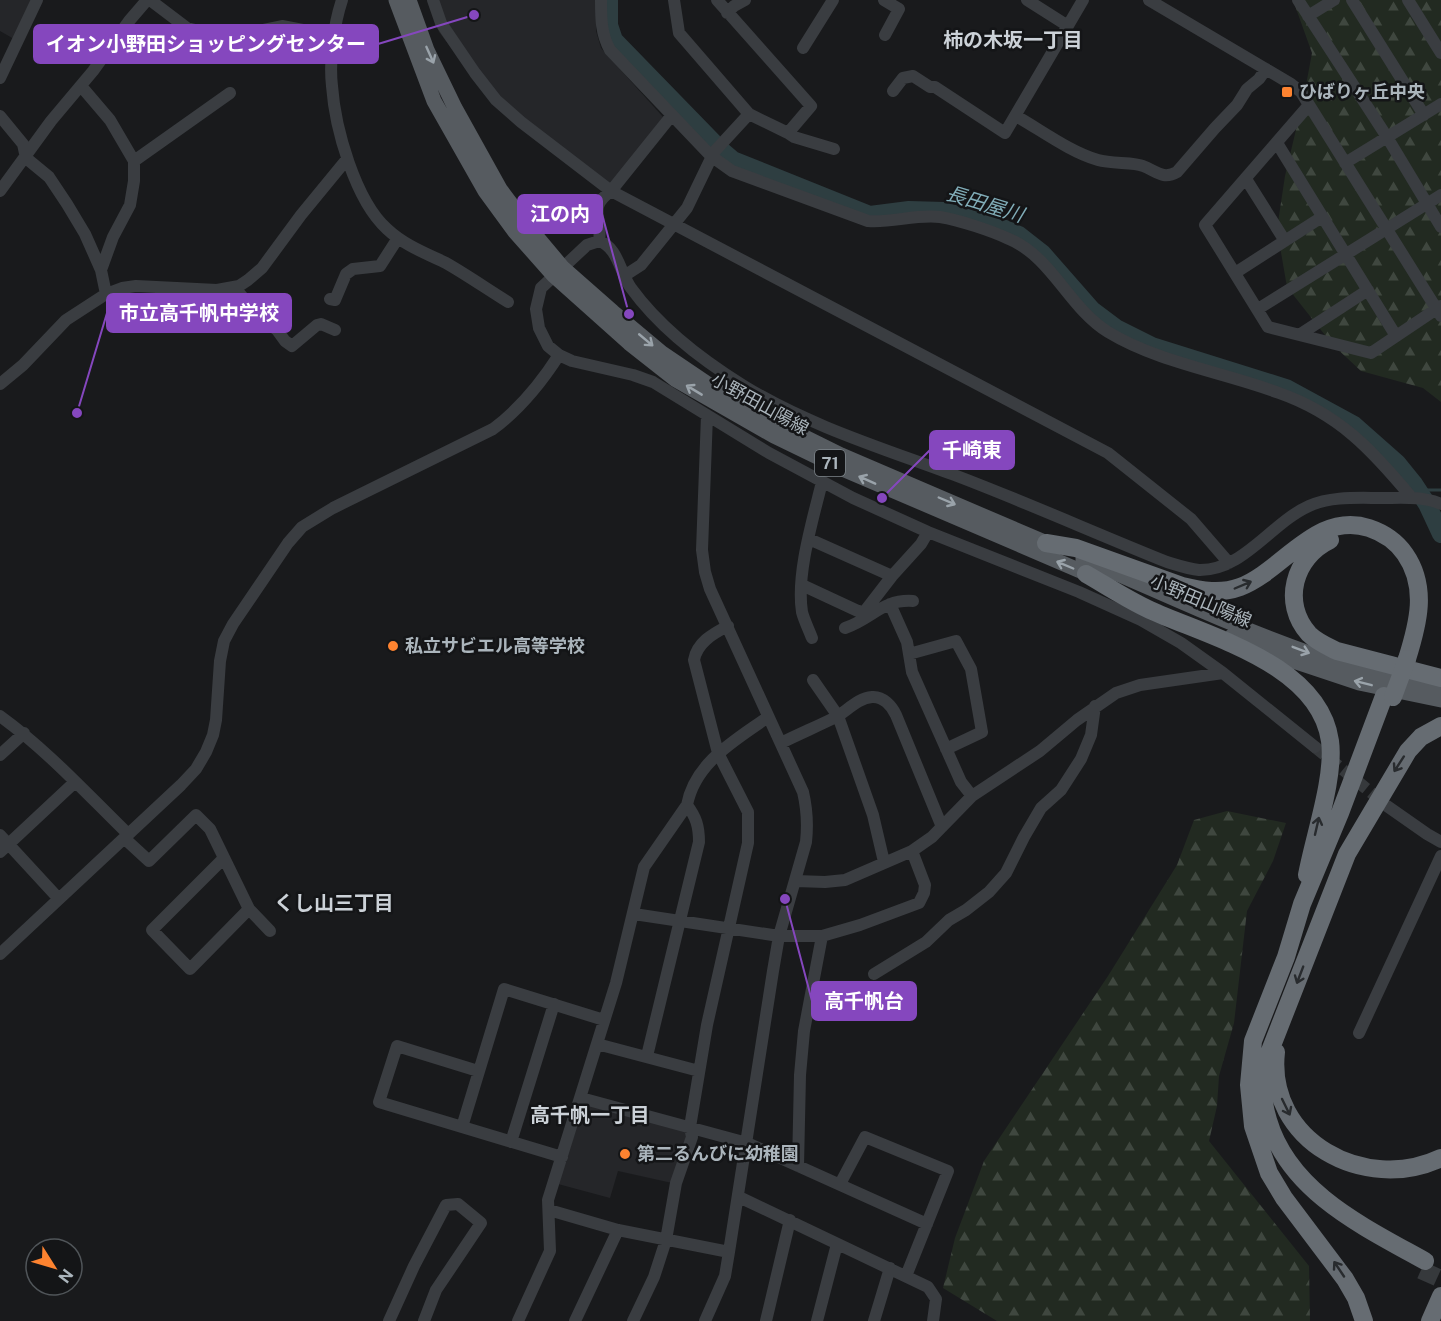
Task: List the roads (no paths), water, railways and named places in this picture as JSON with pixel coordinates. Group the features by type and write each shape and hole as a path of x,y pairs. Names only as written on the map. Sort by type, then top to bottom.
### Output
{"highway":[{"path":"1046,543 1076,548 1190,588 1217,592 1240,587 1254,580 1301,544 1327,530 1356,526 1374,530 1395,542 1403,551 1411,562 1419,586 1418,624 1402,658 1338,838 1321,920"},
{"path":"1402,658 1410,612 1408,584 1404,570 1397,559 1370,538 1355,535 1334,538 1313,550 1297,573 1293,590 1298,616 1308,633 1337,651 1441,678"},
{"path":"1086,574 1147,609 1261,658 1294,681 1317,707 1325,722 1330,740 1330,767 1310,855 1302,904 1287,957 1253,1041 1250,1066 1250,1113 1258,1146 1269,1173 1284,1198 1345,1279 1356,1298 1364,1321"},
{"path":"1302,904 1388,697"},
{"path":"1270,999 1256,1045 1254,1092 1255,1110 1261,1129 1275,1158 1303,1192 1322,1207 1382,1248 1423,1266 1337,1209 1304,1181 1284,1157 1269,1123 1264,1107 1262,1074 1347,854 1394,771 1408,751 1421,737 1441,726"},
{"path":"1278,1030 1274,1068 1278,1088 1293,1121 1315,1144 1347,1163 1373,1170 1397,1171 1418,1167 1441,1158"},
{"path":"1430,1321 1441,1296"}],"main road":[{"name":"小野田山陽線","path":"396,0 434,101 485,191 515,232 647,358 676,380 774,436 838,467 1293,661 1359,683 1441,700"},
{"name":"小野田山陽線","path":"409,0 427,50 475,146 500,189 559,272 662,353 736,403 841,454 1265,637 1362,670 1441,688"}],"street":[{"path":"0,78 37,0"},
{"path":"0,191 51,121 148,0 187,28 199,31 244,34 282,26 334,36"},
{"path":"342,0 334,36 331,84 347,159 360,189 376,216 398,238 448,264 508,302"},
{"path":"433,0 441,22 496,100 611,191 1108,453 1191,519 1229,563"},
{"path":"601,0 601,26 604,40 610,50 672,115 715,150 732,171 868,221 940,217 1008,238 1031,252 1104,329 1147,351 1281,393 1329,417 1355,435 1382,462 1412,498"},
{"path":"674,0 679,33 749,114 794,137 834,149"},
{"path":"717,0 811,106 788,133"},
{"path":"727,13 745,0"},
{"path":"803,48 833,0"},
{"path":"884,0 899,9 885,35"},
{"path":"1027,0 1068,26"},
{"path":"893,91 903,78 913,76 930,87 935,87 1005,133 1083,0"},
{"path":"1149,0 1301,92 1439,310 1371,353 1268,327 1205,225 1309,105"},
{"path":"1298,0 1387,137 1441,227"},
{"path":"1308,16 1334,0"},
{"path":"1352,0 1424,115"},
{"path":"1408,0 1441,53"},
{"path":"1016,116 1086,156 1111,163 1142,165 1156,174 1171,176 1238,105 1247,89 1259,79 1266,69"},
{"path":"81,86 110,120 134,161 134,181 130,205 112,237 100,270"},
{"path":"134,161 230,93"},
{"path":"1345,163 1441,104"},
{"path":"624,276 641,265 687,208 715,150 749,114"},
{"path":"599,241 597,205 672,115"},
{"path":"0,116 23,144 26,158 48,177 85,234 100,270 106,294"},
{"path":"1276,143 1396,336"},
{"path":"0,384 23,365 66,321 106,294 136,286 204,290 234,287 248,280 262,268 301,215 347,159"},
{"path":"1246,179 1285,241"},
{"path":"1258,309 1441,195"},
{"path":"1235,273 1322,218"},
{"path":"330,299 335,300 346,274 353,269 380,266 384,263 398,238"},
{"path":"1315,747 1223,673 1181,643 1141,620 1079,592 928,532 822,482 653,382 572,361 559,355 543,338 536,318 537,301 541,288 586,245 599,241 606,243 612,250 630,287 653,314 687,345 742,385 786,409 1020,501 1167,562 1199,570 1229,563 1250,550 1280,523 1311,505 1326,500 1412,498 1441,504"},
{"path":"234,287 258,315 292,346 317,324 335,330"},
{"path":"1299,335 1368,290"},
{"path":"0,954 196,769 206,752 216,720 220,661 224,641 288,543 302,527 333,508 493,429 522,404 548,373 559,355"},
{"path":"705,1321 725,1276 779,936 806,842 807,807 803,792 710,589 705,572 702,550 707,415"},
{"path":"812,638 802,613 802,585 808,539 822,482"},
{"path":"802,585 860,612 866,611 892,576 921,544 928,532"},
{"path":"808,539 892,576"},
{"path":"1016,567 1024,547"},
{"path":"845,628 859,624 877,609 899,600 913,601"},
{"path":"890,604 907,642 912,672 961,783 972,796"},
{"path":"633,1321 654,1277 666,1240 676,1183 692,1137 690,1127 706,1025 748,843 750,826 748,812 717,753 694,660 696,650 704,642 728,626"},
{"path":"909,654 956,641 971,669 982,732 946,749"},
{"path":"796,881 845,880 912,850 932,837 972,796 1040,751 1095,706 1116,693 1140,685 1223,673"},
{"path":"813,680 838,716 873,815 884,862"},
{"path":"781,743 838,716 864,699 874,696 882,699 892,706 942,827"},
{"path":"874,974 926,942 949,920 966,910 989,891 1006,873 1041,808 1061,790 1082,759 1091,735 1095,706"},
{"path":"0,716 24,733 75,782 149,861 196,815 210,829 249,909 270,931"},
{"path":"518,1321 550,1251 548,1200 604,1020 634,914 644,867 687,805 689,793 696,780 717,753 768,717"},
{"path":"0,755 24,733"},
{"path":"59,899 3,844 75,782"},
{"path":"647,1056 699,842 699,827 687,805"},
{"path":"1387,806 1441,842"},
{"path":"634,914 779,936 822,936 860,925 919,903 925,885 912,850"},
{"path":"1359,1033 1441,856"},
{"path":"224,858 152,930 190,969 249,909"},
{"path":"798,1166 800,1075 804,1031 822,936"},
{"path":"462,1127 504,989 604,1020"},
{"path":"511,1142 554,1004"},
{"path":"597,1044 699,1071"},
{"path":"478,1071 397,1046 379,1102 562,1157"},
{"path":"581,1098 747,1143 927,1224"},
{"path":"840,1184 865,1137 948,1171 906,1276"},
{"path":"739,1197 928,1287 936,1299 933,1321"},
{"path":"393,1320 414,1266 446,1205 458,1204 481,1223 436,1290 424,1321"},
{"path":"549,1210 618,1230 729,1252"},
{"path":"766,1321 790,1220"},
{"path":"575,1321 618,1230"},
{"path":"817,1321 837,1244"},
{"path":"874,1321 890,1268"}],"waterway":[{"name":"長田屋川","path":"609,0 609,25 614,40 733,160 870,215 909,210 944,211 1019,235 1042,253 1092,310 1116,328 1152,346 1286,388 1354,425 1397,463 1414,484 1427,504 1441,534"},
{"path":"1414,484 1427,490 1441,490"}],"tunnel":[{"path":"1315,747 1384,803"},
{"path":"1421,1270 1441,1279"}],"place":[{"name":"イオン小野田ショッピングセンター","path":"474,15"},
{"name":"ひばりヶ丘中央","path":"1287,92"},
{"name":"江の内","path":"629,314"},
{"name":"市立高千帆中学校","path":"77,413"},
{"name":"千崎東","path":"882,498"},
{"name":"私立サビエル高等学校","path":"393,646"},
{"name":"高千帆台","path":"785,899"},
{"name":"第二るんびに幼稚園","path":"625,1154"}],"district":[{"name":"柿の木坂一丁目","path":"1013,40"},
{"name":"くし山三丁目","path":"334,903"},
{"name":"高千帆一丁目","path":"590,1115"}]}
